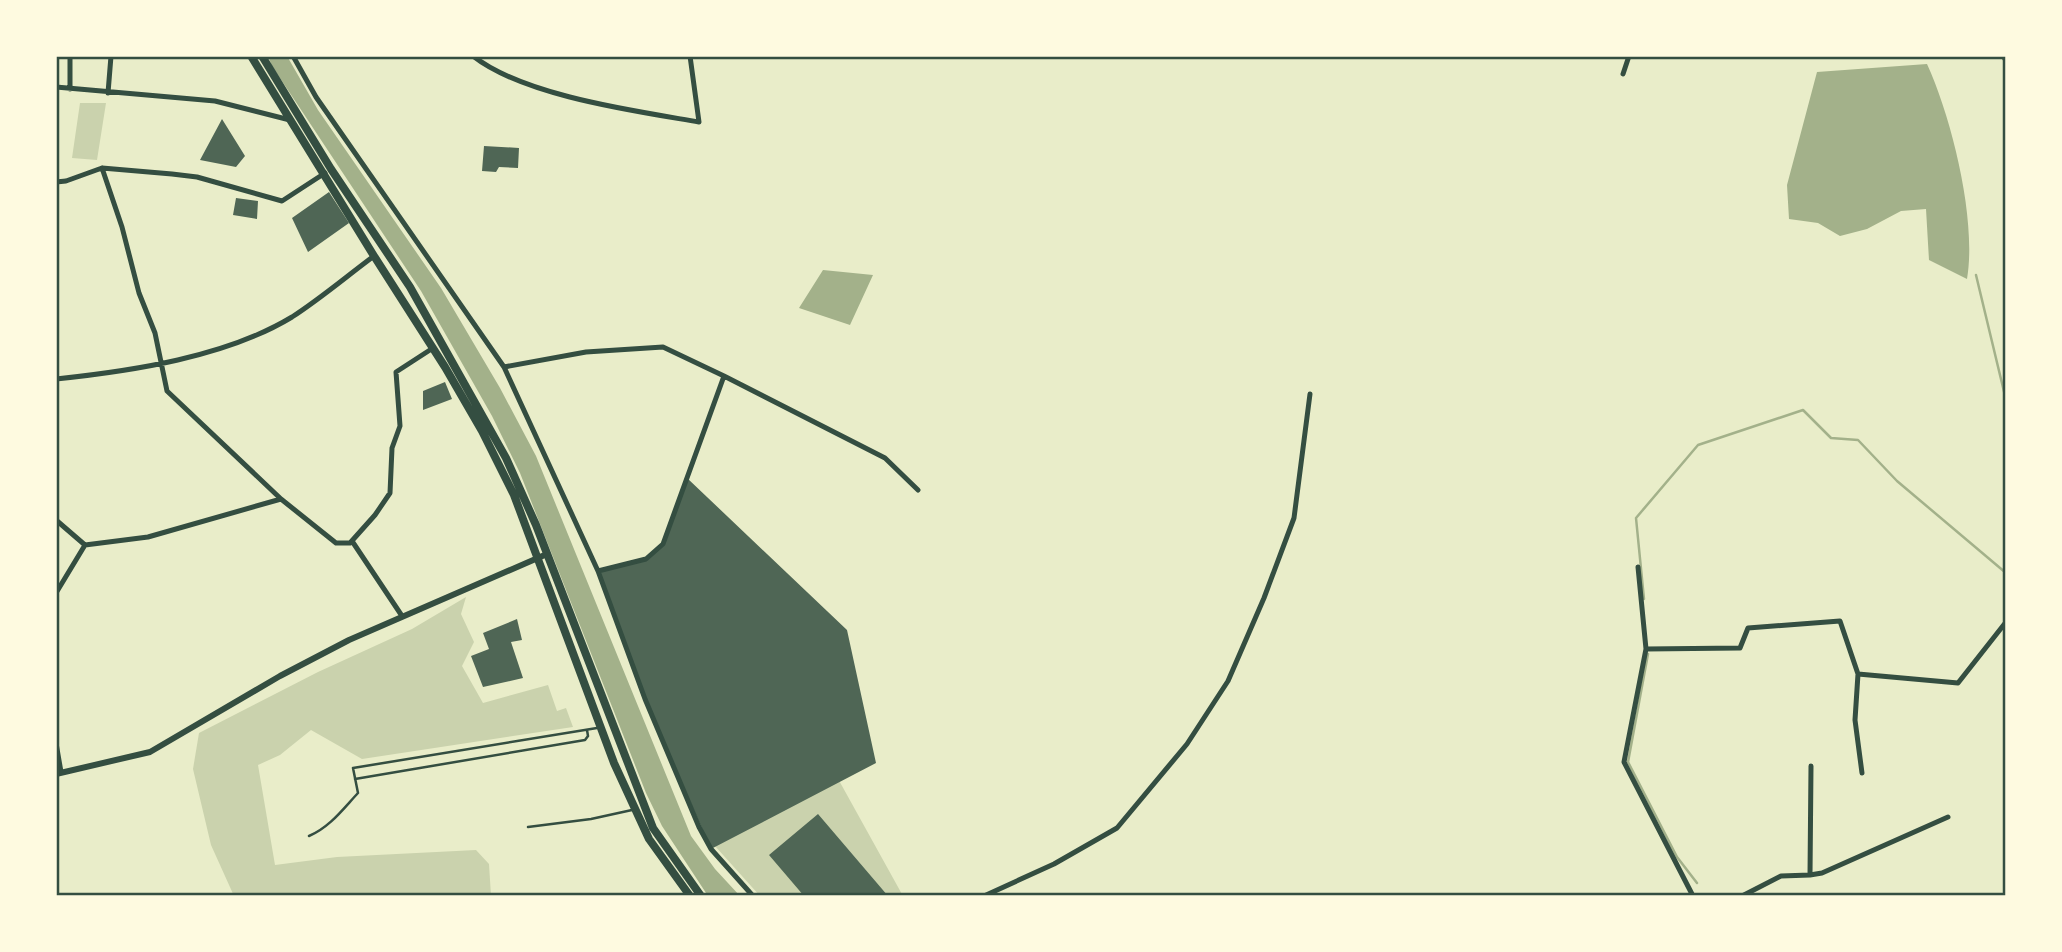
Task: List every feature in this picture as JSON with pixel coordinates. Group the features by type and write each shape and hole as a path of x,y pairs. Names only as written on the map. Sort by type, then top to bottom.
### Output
{"main road":[{"path":"251,56 482,431 514,495 601,727 635,809 649,839 690,896"},
{"path":"262,56 324,158 410,287 506,458 547,554 653,828 701,896"}],"street":[{"path":"70,56 70,89"},
{"path":"108,93 111,56"},
{"path":"293,56 316,97 504,367 598,571 645,699 699,827 711,849 753,896"},
{"path":"473,56 520,82 636,111 699,122 690,56"},
{"path":"1623,74 1629,56"},
{"path":"56,88 215,102 290,120"},
{"path":"56,182 102,168 197,177 282,201 325,173"},
{"path":"102,168 128,248 139,293 155,333 167,391 281,499 336,543 352,541 390,493 392,448 400,426 397,372 433,348"},
{"path":"56,379 129,371 241,342 291,317 374,256"},
{"path":"504,367 586,352 663,347 885,458 918,490"},
{"path":"598,571 646,559 663,544 724,376"},
{"path":"984,896 1054,864 1117,828 1187,744 1228,681 1264,598 1294,518 1310,394"},
{"path":"56,520 85,545 148,537 281,499"},
{"path":"352,541 402,616"},
{"path":"56,593 85,545"},
{"path":"56,743 58,773 150,751 280,676 402,616 547,554"},
{"path":"1638,567 1646,649 1624,762 1693,896"},
{"path":"1646,649 1740,648 1748,628 1840,621 1858,674 1855,720 1862,773"},
{"path":"1858,674 1958,683 2006,622"},
{"path":"1810,875 1811,766"},
{"path":"1742,896 1781,876 1822,873 1948,817"}],"lane":[{"path":"309,836 321,831 333,821 358,793 353,768 601,727"},
{"path":"355,779 585,740 588,736 587,730"},
{"path":"528,827 590,819 635,809"}],"shaded area":[{"path":"268,56 287,56 318,110 441,288 500,388 536,456 691,836 715,869 740,896 708,896 662,826 646,793 520,473 492,416 421,291 272,66"},
{"path":"1927,64 1945,113 1960,170 1968,228 1967,279 1929,260 1926,209 1901,211 1867,229 1840,236 1818,223 1789,219 1787,185 1817,72"},
{"path":"80,103 106,103 97,160 72,158"},
{"path":"823,270 873,275 850,325 799,308"},
{"path":"466,597 461,614 474,642 462,666 483,703 548,685 557,711 566,708 573,727 362,759 311,730 280,755 258,765 275,865 337,857 476,850 489,864 491,896 234,896 211,845 193,769 199,733 318,672 412,629"},
{"path":"821,748 903,896 760,896 715,846"}],"building":[{"path":"222,119 245,156 236,167 200,160"},
{"path":"484,146 519,148 518,168 499,167 496,172 482,171"},
{"path":"329,192 349,223 308,252 292,218"},
{"path":"236,198 258,201 257,219 233,215"},
{"path":"445,382 452,399 423,410 423,391"},
{"path":"687,478 847,630 876,763 711,849 645,699 598,571 646,559 663,544"},
{"path":"517,619 522,640 511,642 523,678 483,687 471,656 489,649 483,633"},
{"path":"818,814 888,896 804,896 769,855"}],"waterway":[{"path":"1976,275 2006,400"},
{"path":"1644,599 1636,518 1698,445 1803,410 1831,438 1858,440 1897,481 2006,573"},
{"path":"1648,654 1628,762 1677,857 1697,883"}]}
